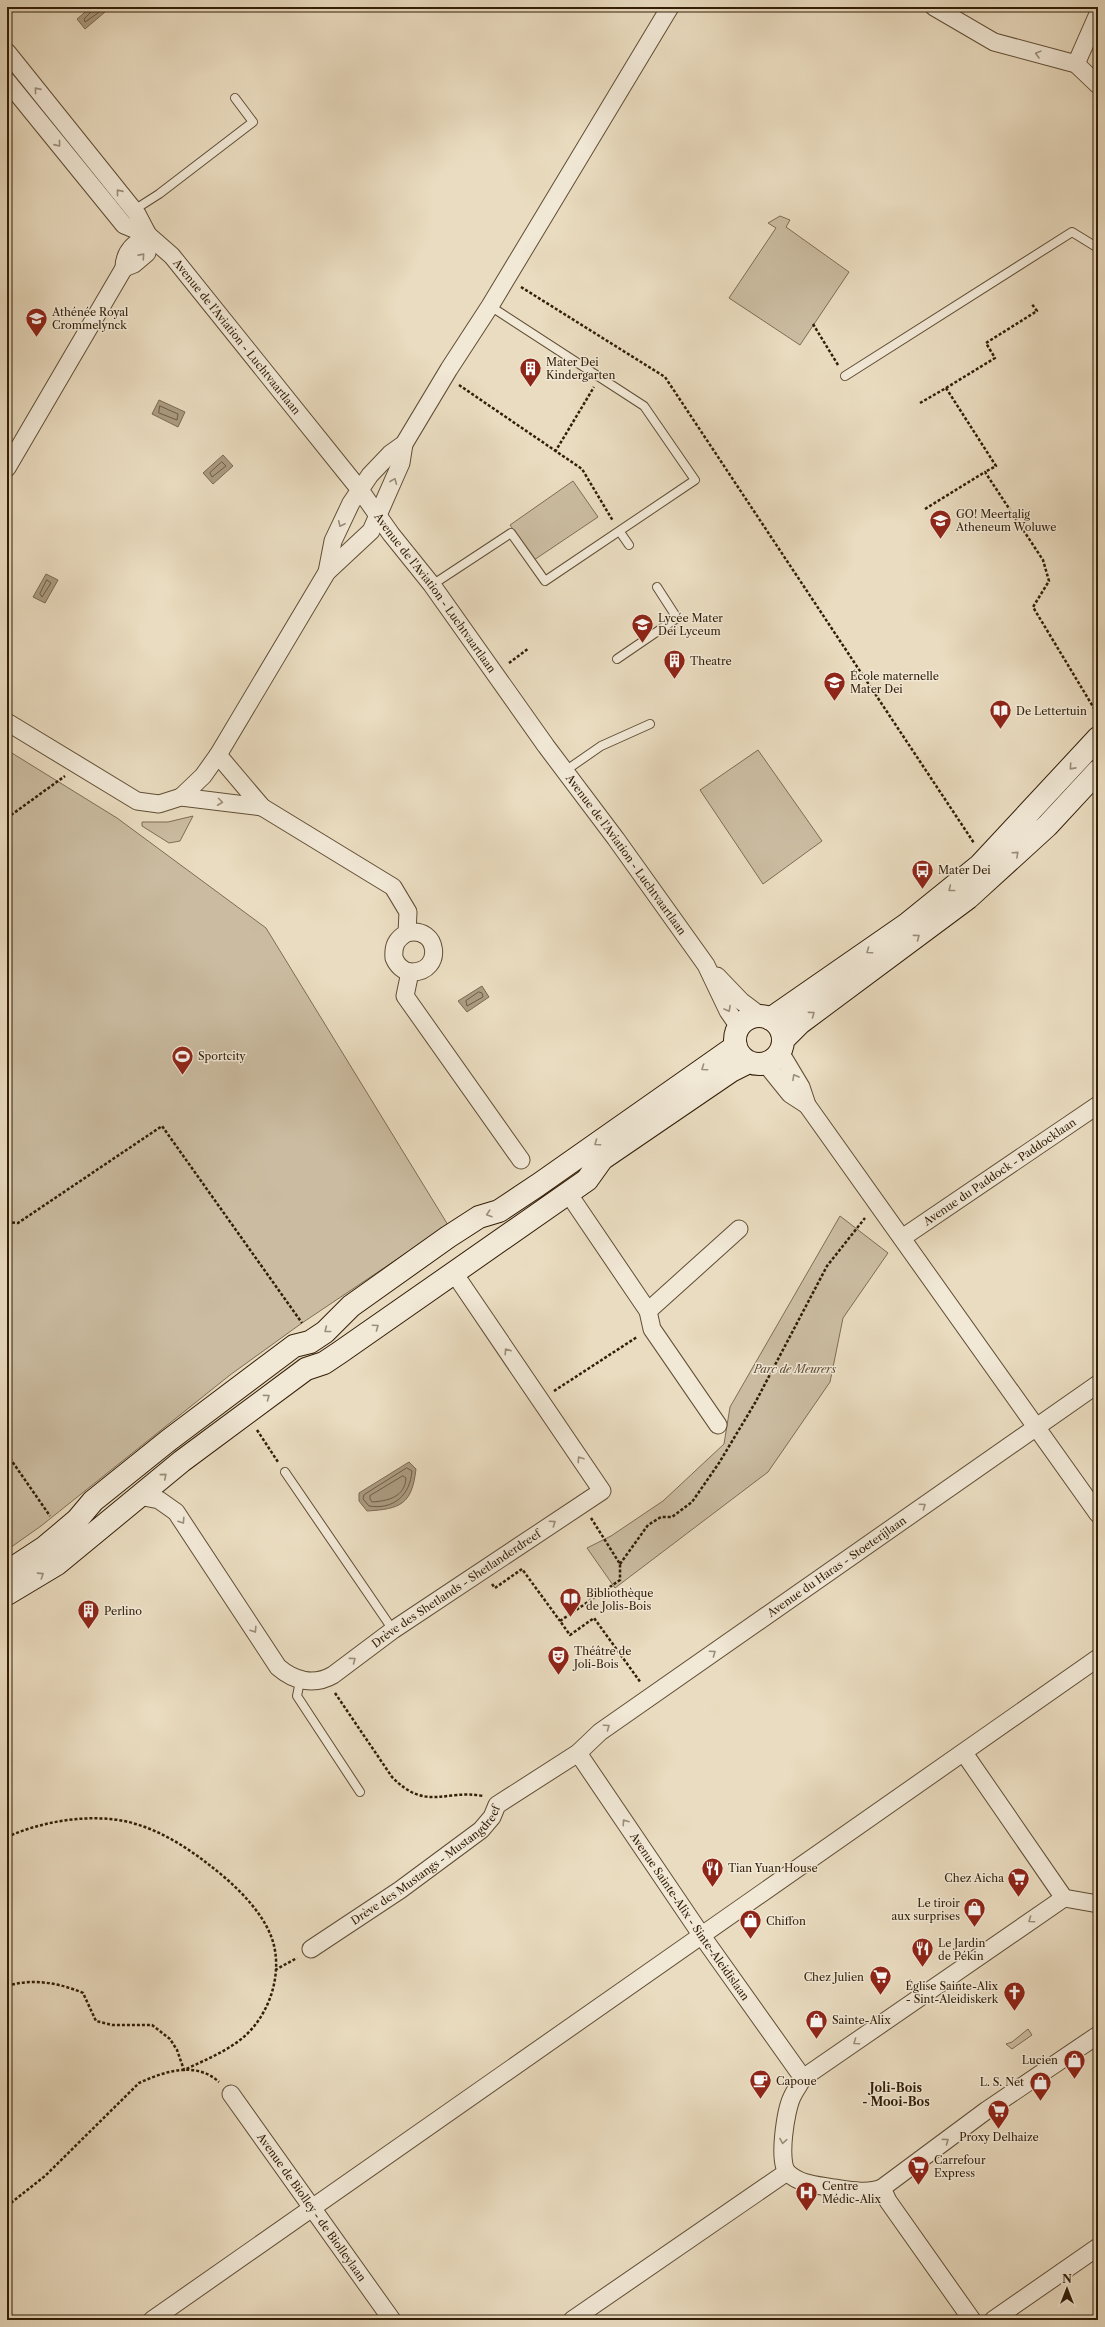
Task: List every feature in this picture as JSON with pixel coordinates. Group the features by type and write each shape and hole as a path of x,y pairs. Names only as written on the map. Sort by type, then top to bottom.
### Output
{"street":[{"path":"181,797 203,776 218,755 327,572 371,531 401,463 404,444 449,369 490,306 670,7"},
{"path":"934,7 994,42 1076,64 1098,84"},
{"path":"1076,64 1098,14"},
{"name":"Avenue de l'Aviation - Luchtvaartlaan","path":"7,52 134,210 148,235"},
{"name":"Avenue de l'Aviation - Luchtvaartlaan","path":"7,81 124,225 148,235 172,256 360,490 378,516 432,585 706,965 741,1001 766,1018"},
{"path":"7,468 124,268 124,258 133,244 148,235"},
{"path":"327,572 333,541 351,503 390,454 404,444"},
{"path":"7,722 137,801 159,804 181,797 262,807"},
{"path":"759,1048 749,1019 766,1018 789,1008 907,924 985,859 1098,738"},
{"path":"218,755 262,807 393,888 408,912 407,933"},
{"path":"7,1572 32,1558 62,1533 93,1501 169,1440 294,1346 310,1342 325,1332 351,1306 448,1237 479,1217 499,1211 538,1185 800,1023 968,898 1047,826 1098,771"},
{"path":"407,933 423,933 433,946 434,956 428,967 422,971 410,972 397,964 393,951 398,939 407,933"},
{"name":"Avenue de l'Aviation - Luchtvaartlaan","path":"706,965 728,1010 759,1048 790,1094 807,1105 877,1203"},
{"path":"410,972 406,996 521,1160"},
{"path":"7,1594 57,1564 182,1461 245,1413 306,1369 324,1363 587,1180 602,1160 730,1071 782,1032 777,1024 766,1018"},
{"name":"Avenue du Paddock - Paddocklaan","path":"902,1238 1098,1105"},
{"path":"568,1193 648,1311 652,1328 718,1425"},
{"path":"877,1203 1098,1514"},
{"path":"648,1311 739,1229"},
{"name":"Drève des Shetlands - Shetlanderdreef","path":"325,1679 392,1630 602,1491 454,1273"},
{"name":"Avenue du Haras - Stoeterijlaan","path":"578,1753 600,1732 650,1696 1098,1384"},
{"path":"139,1496 159,1500 176,1512 278,1667 288,1676 300,1681 325,1679"},
{"path":"152,2320 1098,1658"},
{"name":"Drève des Mustangs - Mustangdreef","path":"311,1949 400,1890 482,1830 492,1817 496,1805 578,1753"},
{"name":"Avenue Sainte-Alix - Sinte-Aleidislaan","path":"578,1753 702,1936 803,2078"},
{"path":"964,1753 1072,1900"},
{"path":"1098,1904 1072,1900 803,2078 791,2098 782,2146 783,2161 787,2172 801,2182 831,2188 874,2191 882,2188 987,2110 1098,2035"},
{"name":"Avenue de Biolley - de Biolleylaan","path":"231,2094 313,2207 392,2320"},
{"path":"572,2320 787,2172"},
{"path":"882,2188 888,2201 972,2320"},
{"path":"993,2320 1098,2247"}],"lane":[{"path":"134,210 159,194 253,122 235,98"},
{"path":"845,376 1072,232 1098,248"},
{"path":"432,585 511,533 545,581 620,532 695,480 644,406 490,306"},
{"path":"620,532 629,545"},
{"path":"617,659 677,618 657,587"},
{"path":"565,771 601,746 650,724"},
{"path":"284,1472 392,1630"},
{"path":"300,1681 297,1696 360,1792"},
{"path":"1072,1900 1098,1913"}],"path":[{"path":"507,278 665,377 985,859"},
{"path":"920,403 995,358 986,343 1037,310 1031,303"},
{"path":"814,324 845,376"},
{"path":"555,452 601,377"},
{"path":"461,382 459,386 582,469 620,532"},
{"path":"925,509 996,466 946,388"},
{"path":"985,472 1043,560 1049,581 1033,607 1098,715"},
{"path":"494,673 529,648"},
{"path":"7,818 62,780 74,763"},
{"path":"7,1222 18,1223 162,1126 302,1323"},
{"path":"620,1564 648,1525 661,1517 672,1517 692,1502 697,1495 719,1464 755,1403 827,1266 877,1203"},
{"path":"541,1400 634,1339"},
{"path":"245,1413 284,1472"},
{"path":"7,1454 62,1533"},
{"path":"560,1621 620,1580 620,1564 582,1504"},
{"path":"482,1570 495,1588 522,1570 570,1635 594,1618 650,1696"},
{"path":"325,1679 392,1777 403,1788 418,1795 439,1798 486,1797 496,1805"},
{"path":"7,1837 46,1824 78,1819 111,1819 143,1826 190,1849 223,1875 259,1915 271,1936 275,1954 274,1986 268,2003 261,2017 241,2040 216,2055 184,2070"},
{"path":"275,1970 311,1949"},
{"path":"7,1986 24,1982 66,1986 83,1993 96,2021 112,2025 152,2025 170,2039 177,2050 184,2070"},
{"path":"7,2206 45,2176 139,2083 158,2074 184,2070 209,2073 231,2094"}],"green space":[{"path":"780,216 790,220 786,227 849,272 800,345 729,298 776,228 768,223"},
{"path":"573,481 598,517 534,560 510,525"},
{"name":"Sportcity","path":"7,750 117,818 266,928 448,1225 302,1323 230,1375 41,1526 7,1550"},
{"path":"758,750 822,841 763,884 700,790"},
{"path":"193,816 180,841 169,843 142,826 142,822 168,822"},
{"name":"Parc de Meurers","path":"840,1216 888,1253 843,1318 830,1382 768,1472 615,1588 587,1548 611,1536 663,1501 724,1444 730,1407"},
{"path":"1028,2029 1032,2035 1012,2049 1006,2044 1012,2042"}],"water":[{"path":"91,7 100,7 105,12 85,29 77,19"},
{"path":"159,400 185,412 178,427 152,414"},
{"path":"223,455 233,466 213,484 203,473"},
{"path":"46,574 58,580 45,603 33,597"},
{"path":"482,986 489,997 467,1012 458,1001"},
{"path":"409,1462 416,1469 414,1481 408,1497 403,1502 388,1509 367,1511 359,1501 359,1493"}],"place":[{"name":"Athénée Royal Crommelynck","path":"37,338"},
{"name":"Mater Dei Kindergarten","path":"530,388"},
{"name":"GO! Meertalig Atheneum Woluwe","path":"940,540"},
{"name":"Lycée Mater Dei Lyceum","path":"642,644"},
{"name":"Theatre","path":"675,680"},
{"name":"École maternelle Mater Dei","path":"835,702"},
{"name":"De Lettertuin","path":"1000,730"},
{"name":"Mater Dei","path":"922,890"},
{"name":"Sportcity","path":"182,1076"},
{"name":"Bibliothèque de Jolis-Bois","path":"571,1618"},
{"name":"Perlino","path":"89,1630"},
{"name":"Théâtre de Joli-Bois","path":"559,1676"},
{"name":"Tian Yuan House","path":"713,1888"},
{"name":"Chez Aicha","path":"1019,1898"},
{"name":"Le tiroir aux surprises","path":"975,1928"},
{"name":"Chiffon","path":"750,1940"},
{"name":"Le Jardin de Pékin","path":"922,1968"},
{"name":"Chez Julien","path":"880,1996"},
{"name":"Église Sainte-Alix - Sint-Aleidiskerk","path":"1014,2012"},
{"name":"Sainte-Alix","path":"817,2040"},
{"name":"Lucien","path":"1074,2080"},
{"name":"Capoue","path":"760,2100"},
{"name":"L. S. Net","path":"1040,2102"},
{"name":"Proxy Delhaize","path":"999,2130"},
{"name":"Carrefour Express","path":"918,2186"},
{"name":"Centre Médic-Alix","path":"807,2212"}],"district":[{"name":"Joli-Bois - Mooi-Bos","path":"896,2095"}]}
